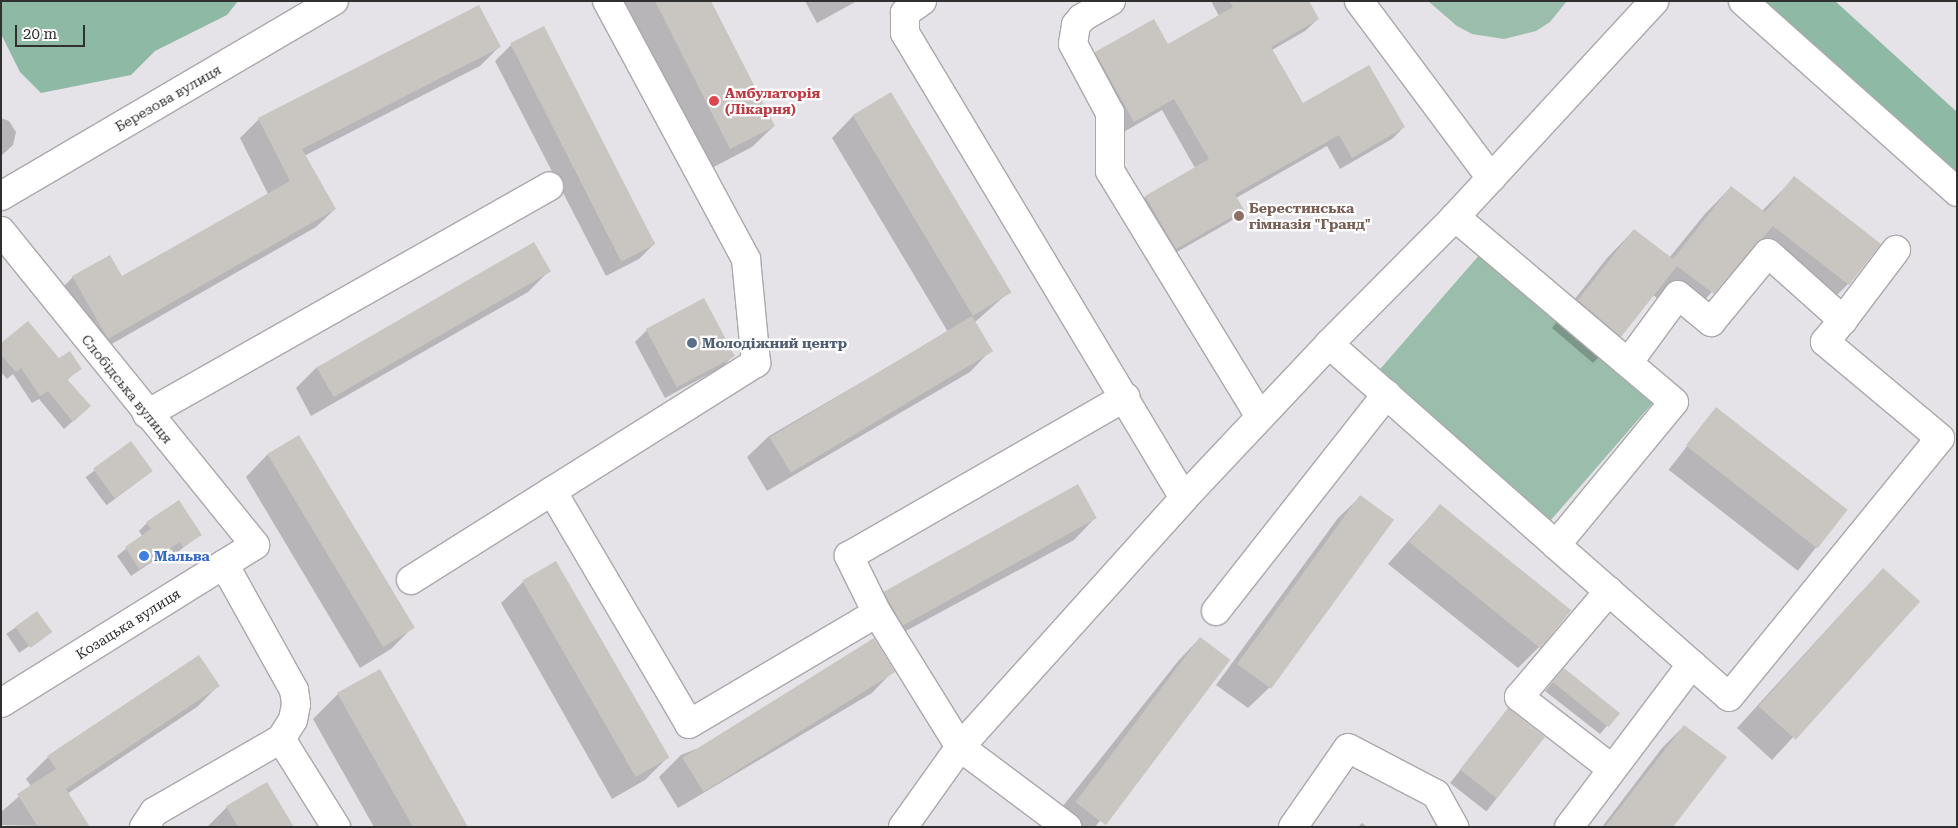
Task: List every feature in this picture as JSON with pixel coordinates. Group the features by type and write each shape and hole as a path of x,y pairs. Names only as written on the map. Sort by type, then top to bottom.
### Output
{"street":[{"name":"Березова вулиця","path":"1,196 334,1"},
{"path":"411,580 756,364 746,258 607,1"},
{"path":"922,1 905,13 905,33 1184,498"},
{"path":"1111,1 1082,18 1076,25 1072,44 1110,113 1110,171 1260,417"},
{"path":"1359,1 1491,178"},
{"path":"903,827 960,747 1184,498 1329,344 1455,217 1654,1"},
{"path":"1743,1 1957,192"},
{"path":"147,414 549,187"},
{"path":"1455,217 1674,402 1556,545"},
{"name":"Слобідська вулиця","path":"1,231 147,414 255,545"},
{"path":"1329,344 1728,697 1940,438 1825,342 1896,250"},
{"path":"1628,364 1678,295 1711,322 1768,253 1843,320"},
{"path":"1216,611 1387,394"},
{"path":"1067,827 960,747 877,613 849,556 1125,397"},
{"path":"552,492 689,724 877,613"},
{"name":"Козацька вулиця","path":"1,703 255,545"},
{"path":"144,827 154,812 281,739 293,720 296,704 294,690 224,564"},
{"path":"1609,591 1520,697 1611,768"},
{"path":"1568,827 1692,664"},
{"path":"281,739 336,827"},
{"path":"1293,827 1348,748 1436,794 1454,827"}],"green space":[{"path":"1,1 238,1 227,15 155,51 131,75 41,93 20,72 1,34"},
{"path":"1428,1 1567,1 1550,22 1536,31 1504,39 1472,34 1457,26"},
{"path":"1743,1 1835,1 1957,112 1957,192"},
{"path":"1481,253 1653,403 1550,521 1378,371"}],"building":[{"path":"655,1 711,1 775,126 730,149"},
{"path":"1229,1 1309,1 1319,19 1271,47 1303,103 1369,65 1405,127 1352,158 1339,135 1235,194 1244,210 1176,249 1145,196 1209,159 1174,99 1134,122 1095,52 1154,19 1168,44 1233,7"},
{"path":"479,5 501,47 302,149 336,209 108,339 72,276 110,255 122,276 290,181 258,118"},
{"path":"544,26 655,244 621,262 510,43"},
{"path":"891,92 1012,293 973,316 852,115"},
{"path":"1794,176 1881,244 1849,285 1773,226 1714,294 1677,266 1621,337 1578,300 1634,229 1673,259 1731,186 1765,212"},
{"path":"534,242 551,271 334,397 317,368"},
{"path":"704,298 735,356 677,387 646,329"},
{"path":"972,316 993,351 791,473 770,438"},
{"path":"28,321 59,358 70,351 82,369 67,379 91,406 73,422 48,391 40,396 21,368 16,372 1,355 1,343"},
{"path":"1716,407 1848,510 1817,548 1686,446"},
{"path":"299,435 415,628 383,647 267,454"},
{"path":"131,441 153,471 115,499 93,469"},
{"path":"1078,484 1097,518 903,626 884,592"},
{"path":"1360,495 1394,520 1271,689 1237,664"},
{"path":"179,500 202,535 183,547 180,542 139,569 125,547 151,529 146,522"},
{"path":"1440,504 1571,610 1541,648 1409,542"},
{"path":"556,561 670,758 636,777 522,580"},
{"path":"1883,568 1920,601 1796,740 1759,706"},
{"path":"37,611 52,632 30,648 15,627"},
{"path":"1200,637 1230,660 1106,825 1075,802"},
{"path":"874,638 895,672 704,792 682,758"},
{"path":"199,655 220,686 66,789 90,827 38,827 17,794 56,769 47,756"},
{"path":"1564,668 1620,713 1609,727 1553,682"},
{"path":"380,669 468,827 413,827 337,693"},
{"path":"1508,708 1545,737 1497,798 1460,769"},
{"path":"1684,725 1727,757 1673,827 1605,827"},
{"path":"267,782 294,827 238,827 226,806"}],"place":[{"name":"Амбулаторія (Лікарня)","path":"714,101"},
{"name":"Берестинська гімназія \"Гранд\"","path":"1239,216"},
{"name":"Молодіжний центр","path":"692,343"},
{"name":"Мальва","path":"144,556"}]}
